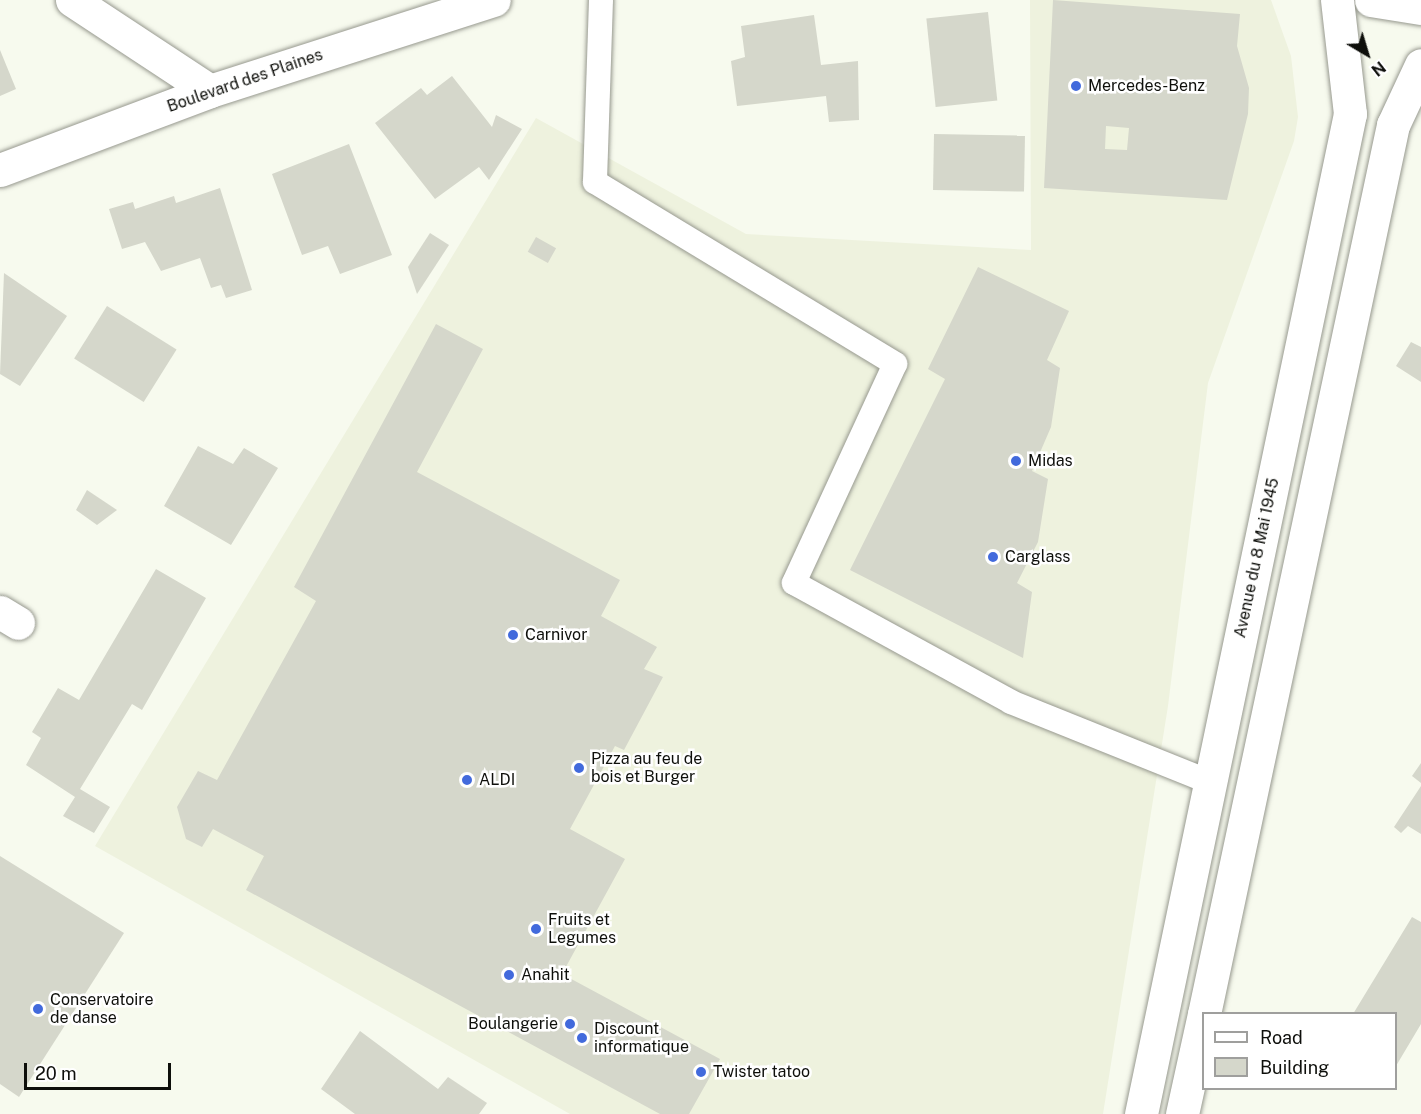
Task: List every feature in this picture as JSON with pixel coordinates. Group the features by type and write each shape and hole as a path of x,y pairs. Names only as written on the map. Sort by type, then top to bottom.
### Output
{"main road":[{"path":"72,0 210,91"},
{"name":"Boulevard des Plaines","path":"0,170 210,91 494,0"},
{"name":"Avenue du 8 Mai 1945","path":"1141,1114 1350,114 1337,0"},
{"path":"1371,0 1421,8"},
{"path":"1204,1012 1393,125 1421,65"},
{"path":"1182,1114 1202,1023"}],"lane":[{"path":"601,0 595,182 894,364 794,583 1011,702 1210,782"}],"shaded area":[{"path":"1030,0 1271,0 1291,56 1298,117 1294,141 1208,383 1168,706 1103,1114 570,1114 95,846 536,118 746,234 1031,250"}],"building":[{"path":"1053,0 1240,14 1237,46 1249,88 1248,114 1227,200 1044,188","holes":["1106,126 1129,128 1127,150 1105,149"]},
{"path":"988,12 997,101 936,107 926,18"},
{"path":"814,15 821,65 858,61 859,120 829,122 826,96 737,106 731,61 745,57 741,26"},
{"path":"0,50 16,89 0,96"},
{"path":"452,76 492,127 496,115 522,129 489,180 479,167 435,199 375,123 421,88 427,95"},
{"path":"934,134 1025,136 1024,192 933,190"},
{"path":"349,144 392,255 340,274 328,246 302,255 272,174"},
{"path":"220,188 252,290 226,298 221,285 211,288 200,258 161,271 145,242 122,249 109,209 133,202 135,209 174,196 176,203"},
{"path":"430,233 449,245 417,294 408,267"},
{"path":"536,237 556,248 548,263 528,252"},
{"path":"978,267 1069,311 1047,360 1060,368 1051,427 1032,471 1048,479 1038,542 1017,583 1032,592 1023,658 850,570 945,379 928,369"},
{"path":"4,273 67,316 20,386 0,374"},
{"path":"107,306 177,349 144,402 74,359"},
{"path":"436,324 483,349 417,472 620,580 601,616 657,647 644,669 663,677 624,750 615,746 570,829 625,859 562,974 720,1059 689,1114 660,1114 246,890 264,856 213,829 202,847 186,839 177,807 198,771 217,780 316,601 294,587"},
{"path":"1411,342 1421,347 1421,382 1396,366"},
{"path":"198,446 233,464 244,448 278,468 231,545 164,506"},
{"path":"87,490 117,510 97,525 76,510"},
{"path":"156,569 206,598 142,710 132,704 80,789 110,807 94,833 63,816 75,797 26,765 41,738 32,732 58,688 79,700"},
{"path":"1421,763 1421,783 1412,776"},
{"path":"1421,786 1421,834 1408,826 1401,833 1394,827"},
{"name":"Conservatoire de danse","path":"0,856 124,933 19,1097 0,1084"},
{"path":"1412,917 1421,922 1421,1024 1397,1064 1397,1012 1354,1012"},
{"path":"360,1031 438,1089 448,1077 487,1103 479,1114 355,1114 321,1089"}],"place":[{"name":"Mercedes-Benz","path":"1076,86"},
{"name":"Midas","path":"1016,461"},
{"name":"Carglass","path":"993,557"},
{"name":"Carnivor","path":"513,635"},
{"name":"Pizza au feu de bois et Burger","path":"579,768"},
{"name":"ALDI","path":"467,780"},
{"name":"Fruits et Legumes","path":"536,929"},
{"name":"Anahit","path":"509,975"},
{"name":"Conservatoire de danse","path":"38,1009"},
{"name":"Boulangerie","path":"570,1024"},
{"name":"Discount informatique","path":"582,1038"},
{"name":"Twister tatoo","path":"701,1072"}]}
